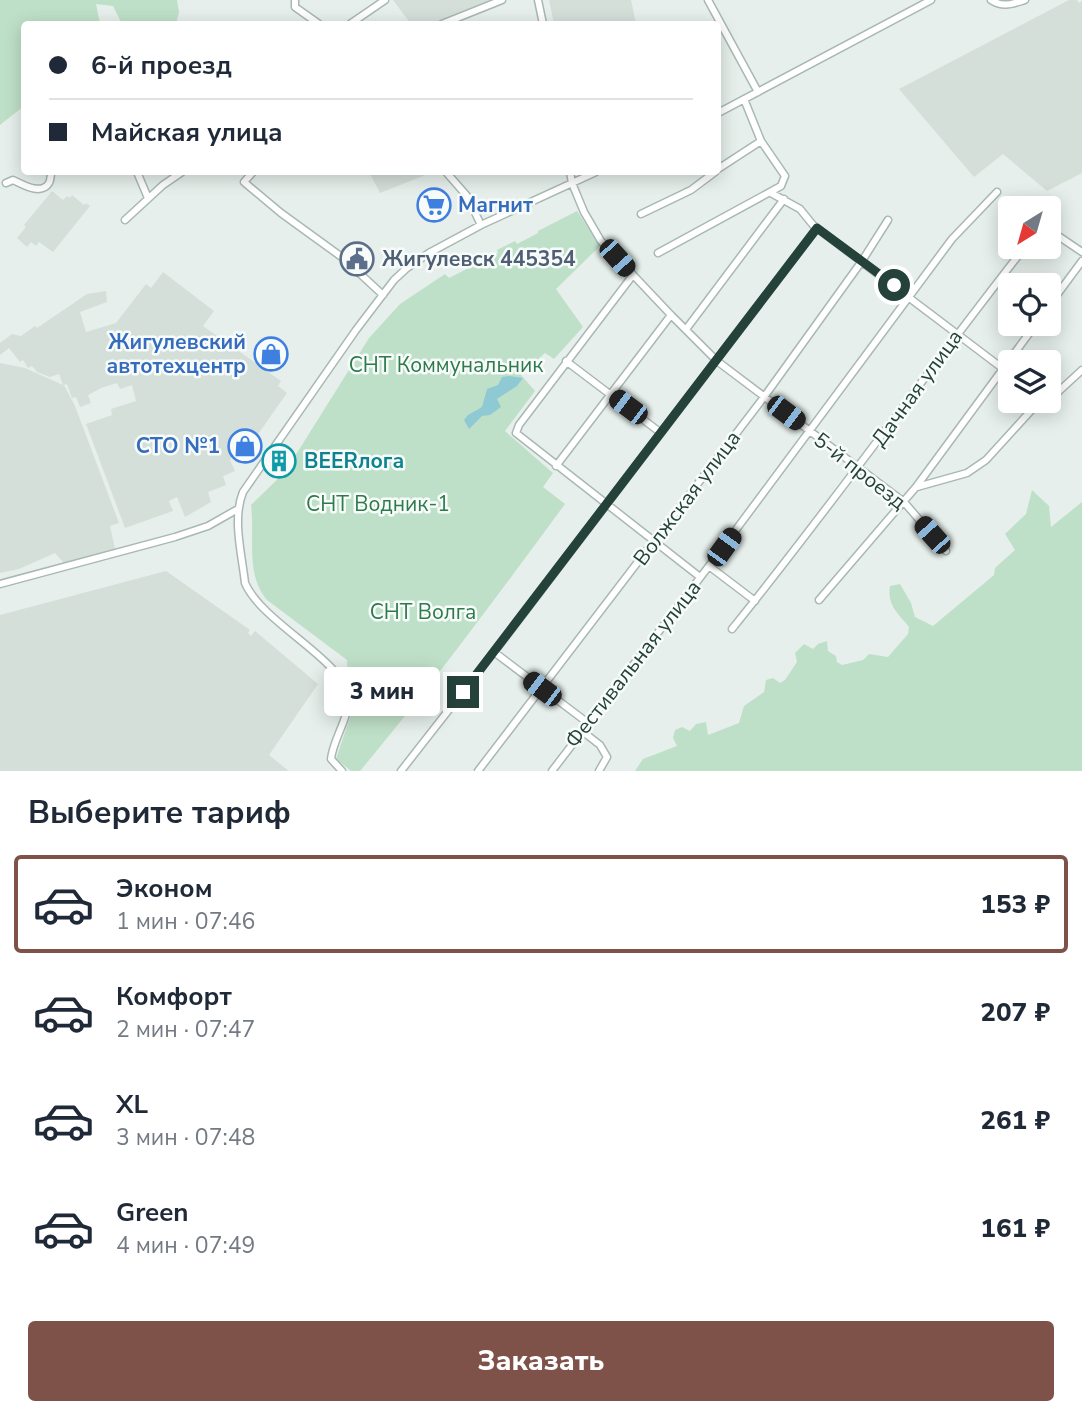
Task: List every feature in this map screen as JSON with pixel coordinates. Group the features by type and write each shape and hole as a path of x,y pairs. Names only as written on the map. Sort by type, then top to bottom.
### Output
{"street":[{"path":"295,0 295,7 315,21"},
{"path":"354,21 385,0"},
{"path":"450,21 502,0"},
{"path":"538,0 542,21"},
{"path":"708,0 719,21"},
{"path":"912,0 916,8"},
{"path":"721,112 931,0"},
{"path":"991,0 1007,5 1025,0"},
{"path":"721,24 758,92"},
{"path":"658,253 781,186 785,176 761,141 744,100"},
{"path":"721,167 761,141"},
{"path":"6,183 13,180 32,188 45,187 51,175"},
{"path":"138,175 148,198"},
{"path":"125,220 178,175"},
{"path":"250,175 244,182 343,258 383,295"},
{"path":"449,175 467,196 481,225"},
{"name":"5-й проезд","path":"571,175 584,212 601,241 671,315 687,328 717,361 904,502 946,551"},
{"path":"342,771 331,759 346,709 348,698 345,689 336,673 277,622 248,591 245,583 239,509 243,492 383,295 407,268 481,225 589,175"},
{"path":"641,214 691,190 710,175"},
{"name":"Фестивальная улица","path":"551,771 709,566 952,239 997,192"},
{"path":"771,193 800,209 817,228 998,364"},
{"path":"687,328 785,199"},
{"name":"Волжская улица","path":"478,771 764,397 862,261 888,220"},
{"path":"401,771 817,228"},
{"path":"1061,238 1082,252"},
{"name":"Дачная улица","path":"732,629 859,467 1016,259"},
{"path":"1061,289 1082,261"},
{"path":"633,275 566,361 516,433 700,577"},
{"path":"556,466 671,315"},
{"path":"566,361 661,433"},
{"path":"1061,388 1082,370"},
{"path":"819,600 916,487 998,375"},
{"path":"916,487 967,473 986,460 1029,413"},
{"path":"0,584 175,537 208,526 239,509"},
{"path":"709,566 755,601"},
{"path":"494,652 588,723"},
{"path":"582,731 606,751 607,757 599,771"}],"shaded area":[{"path":"393,0 491,0 441,21 409,21"},
{"path":"549,0 631,0 635,21 553,21"},
{"path":"1069,0 1077,0 1079,3 1082,1 1082,173 1047,191 1003,154 974,177 899,89"},
{"path":"371,175 425,175 380,193"},
{"path":"52,191 63,200 72,195 84,205 86,203 90,206 53,252 39,242 36,246 31,242 27,247 17,238 26,227 24,225"},
{"path":"163,272 214,311 203,326 281,381 278,386 287,393 256,437 250,433 230,460 235,471 223,476 226,485 208,492 211,502 185,517 177,497 169,501 173,511 125,528 86,424 112,415 111,409 136,401 132,385 120,389 117,383 101,388 88,395 91,403 80,407 76,397 72,398 67,384 64,385 75,406 119,523 110,526 115,549 64,563 55,553 19,569 0,573 0,363 25,368 63,385 59,374 50,377 37,372 32,366 28,368 9,348 0,355 0,343 12,334 21,336 35,326 37,328 87,294 106,291 107,302 80,312 86,332 116,323 146,284 151,288"},
{"path":"166,571 250,630 248,633 251,636 255,631 318,684 269,755 289,771 0,771 0,615"}],"green space":[{"path":"0,0 177,0 179,12 177,21 120,21 113,6 96,4 99,21 21,21 21,108 0,125"},
{"path":"577,211 600,246 556,289 583,327 554,359 545,353 521,375 535,391 505,431 553,473 543,487 565,504 387,739 360,771 351,771 336,759 354,706 347,660 267,600 260,590 253,567 251,505 285,472 369,338 400,304 445,274 449,278 498,253 497,250 515,241 517,244"},
{"path":"1032,490 1049,506 1051,527 1082,502 1082,771 635,771 643,759 677,746 673,738 675,730 682,727 690,731 696,724 706,722 708,735 739,723 744,706 764,692 766,680 773,678 780,683 785,680 797,662 795,653 804,644 813,649 827,641 828,651 836,656 837,662 842,665 863,660 869,654 888,657 908,634 909,627 892,604 890,586 900,584 911,603 915,617 933,626 994,575 995,568 1015,550 1005,534 1026,514"}],"water":[{"path":"502,377 523,378 517,386 497,399 501,407 490,415 482,416 469,429 464,420 482,407 487,389 498,385"}],"place":[{"name":"Магнит","path":"434,205"},
{"name":"Жигулевск 445354","path":"357,259"},
{"name":"Жигулевский автотехцентр","path":"271,354"},
{"name":"СТО №1","path":"245,446"},
{"name":"BEERлога","path":"279,461"}],"route":[{"path":"463,692 817,228 894,285"}],"park label":[{"name":"СНТ Коммунальник","path":"446,365"},
{"name":"СНТ Водник-1","path":"378,504"},
{"name":"СНТ Волга","path":"423,612"}]}
